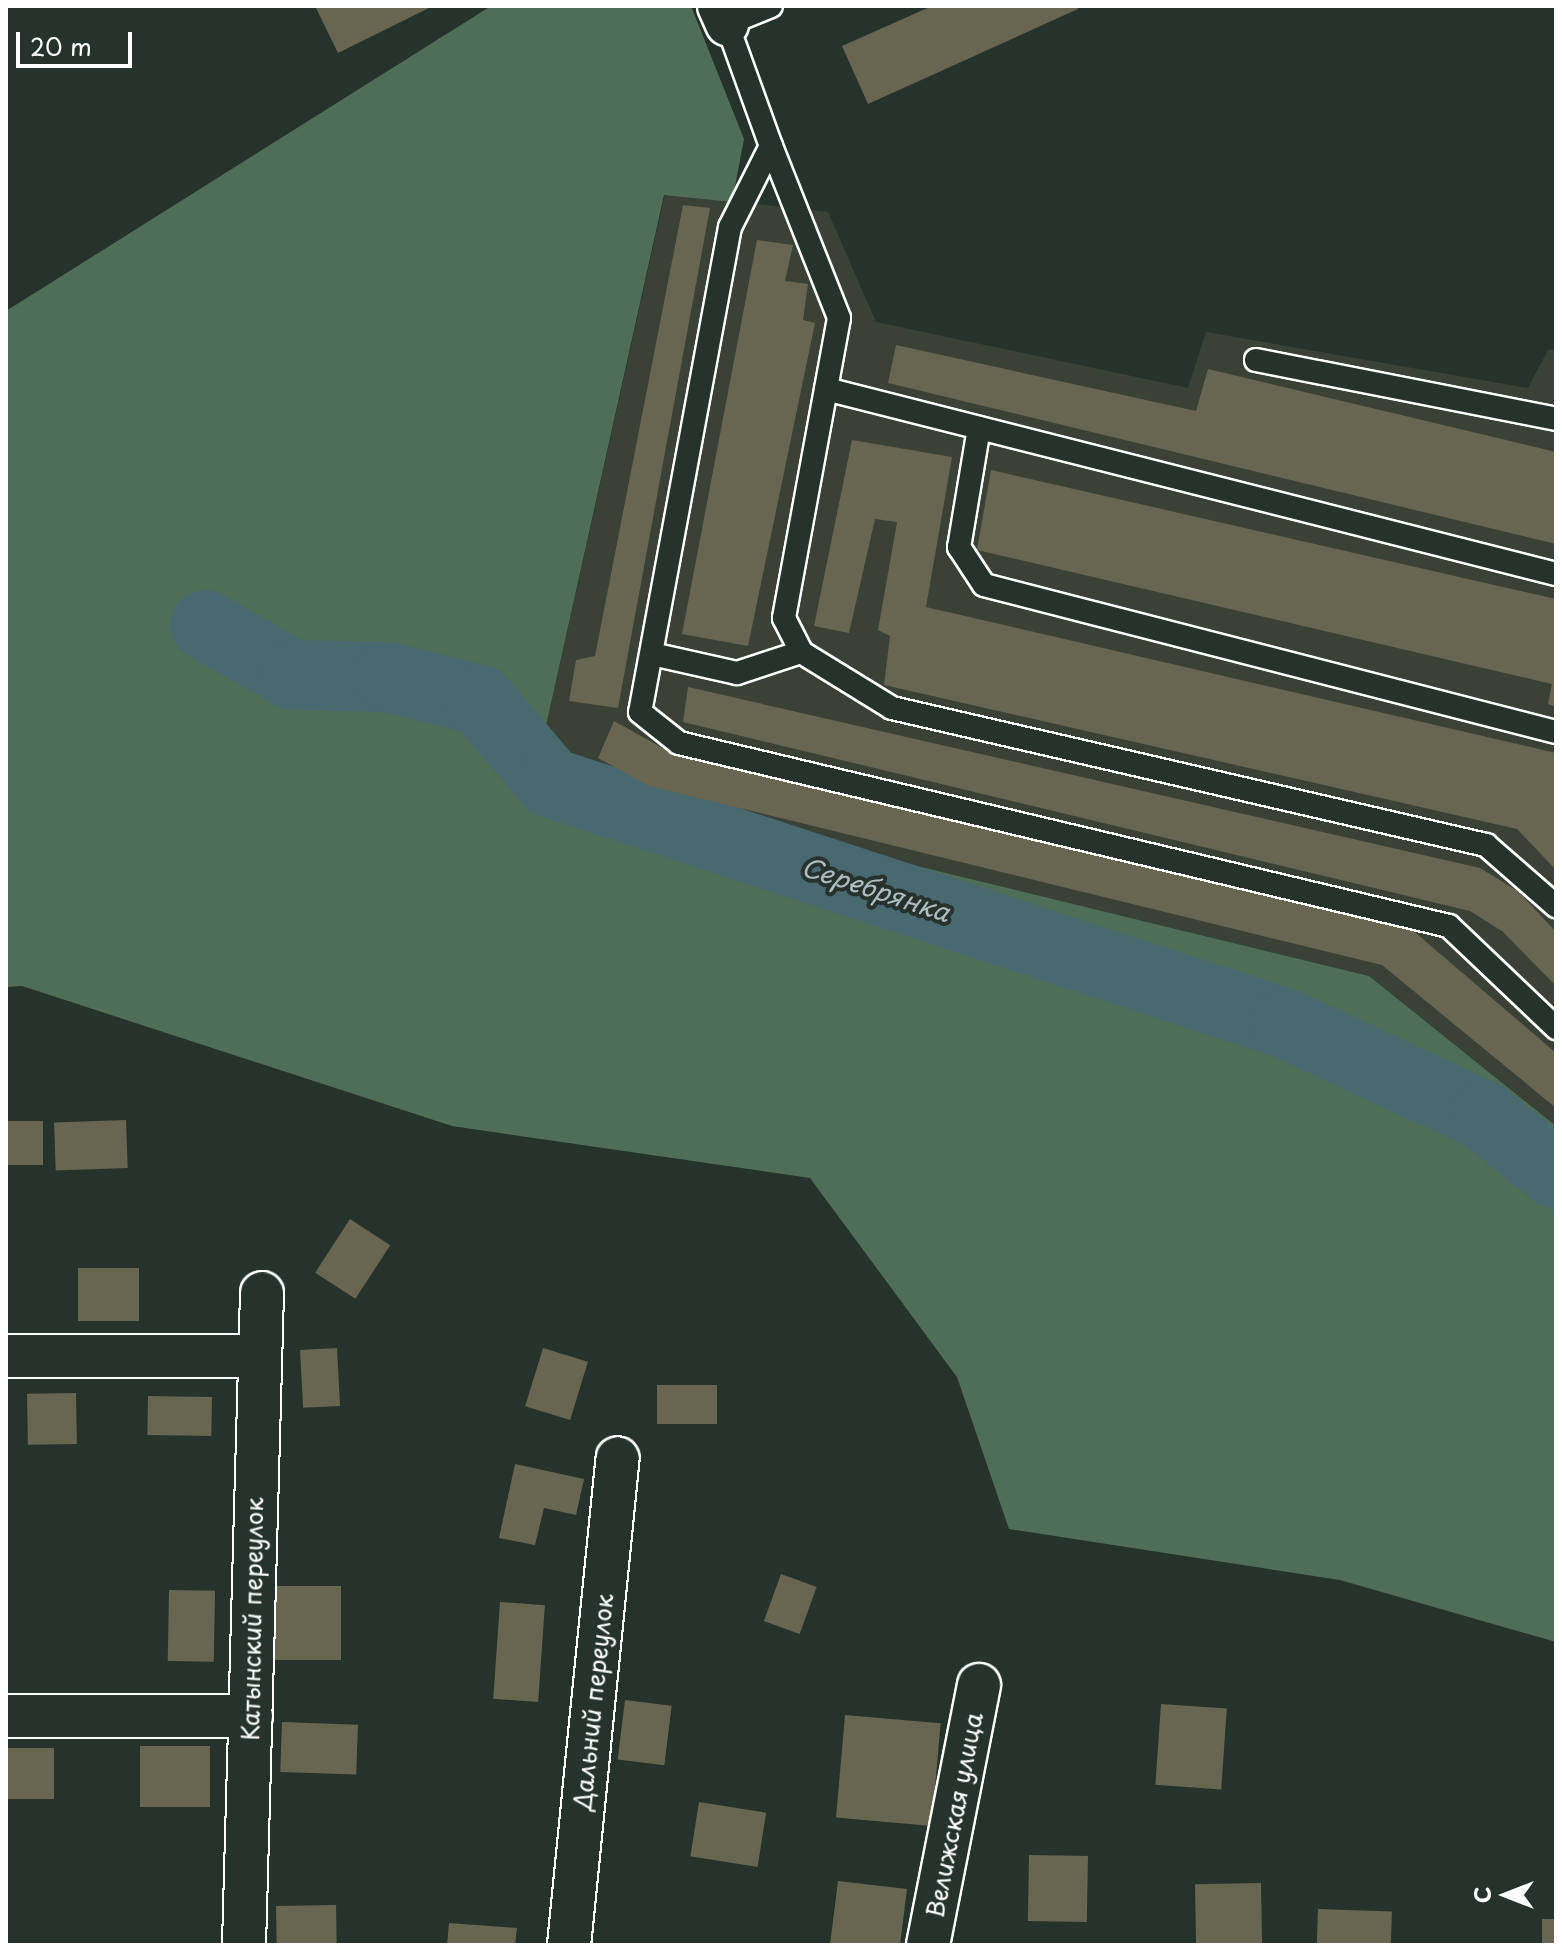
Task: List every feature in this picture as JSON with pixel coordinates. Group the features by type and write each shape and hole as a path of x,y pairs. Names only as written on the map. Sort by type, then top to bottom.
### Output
{"street":[{"name":"Катынский переулок","path":"244,1945 257,1356 262,1293"},
{"path":"6,1356 257,1356"},
{"name":"Дальний переулок","path":"569,1945 618,1458"},
{"name":"Велижская улица","path":"928,1945 979,1685"},
{"path":"6,1716 251,1716"}],"lane":[{"path":"771,6 723,15 839,318 784,618 801,652 892,708 1486,845 1556,906"},
{"path":"771,146 730,227 640,712 679,743 1449,926 1556,1028"},
{"path":"1256,360 1556,419"},
{"path":"826,389 1556,574"},
{"path":"979,428 959,547 984,585 1556,732"},
{"path":"652,654 737,673 801,652"}],"shaded area":[{"path":"665,194 828,212 876,322 1188,388 1206,332 1528,388 1548,350 1556,349 1556,1126 1369,976 617,793 544,735"}],"green space":[{"path":"491,6 691,6 744,139 732,202 664,195 544,735 617,793 1369,976 1556,1126 1556,1642 1340,1580 1009,1529 957,1377 810,1178 452,1126 22,986 6,987 6,311"}],"building":[{"path":"315,6 433,6 338,53"},
{"path":"932,6 1077,6 1078,9 868,104 842,46"},
{"path":"683,205 710,208 618,708 569,701 576,660 595,656"},
{"path":"757,240 793,245 785,281 808,284 803,320 815,323 748,646 682,634"},
{"path":"896,345 1196,411 1208,369 1556,452 1556,544 888,383"},
{"path":"852,440 952,457 926,607 1556,753 1556,870 1517,829 884,685 890,636 878,630 897,522 875,519 849,633 814,626"},
{"path":"991,470 1556,599 1556,707 1548,704 1552,684 977,550"},
{"path":"688,687 1480,868 1519,892 1556,932 1556,986 1502,931 1470,911 683,722"},
{"path":"614,721 677,756 1410,928 1556,1053 1556,1108 1382,965 649,786 598,758"},
{"path":"126,1120 128,1168 56,1170 54,1123"},
{"path":"6,1121 43,1121 43,1165 6,1165"},
{"path":"350,1219 390,1245 355,1299 315,1273"},
{"path":"78,1268 139,1268 139,1321 78,1321"},
{"path":"337,1348 340,1406 303,1408 300,1350"},
{"path":"543,1348 588,1362 570,1420 525,1406"},
{"path":"657,1385 717,1385 717,1424 657,1424"},
{"path":"76,1393 77,1444 28,1445 27,1394"},
{"path":"148,1396 212,1397 211,1436 147,1435"},
{"path":"515,1464 584,1479 576,1515 544,1508 535,1545 499,1538"},
{"path":"781,1574 817,1587 800,1634 764,1621"},
{"path":"270,1586 341,1586 341,1660 270,1660"},
{"path":"169,1590 215,1591 214,1662 168,1661"},
{"path":"500,1602 545,1605 538,1702 493,1699"},
{"path":"625,1700 672,1706 664,1765 618,1760"},
{"path":"1161,1704 1227,1709 1221,1789 1155,1785"},
{"path":"845,1715 941,1723 932,1826 836,1818"},
{"path":"282,1722 358,1725 356,1775 280,1772"},
{"path":"140,1746 210,1746 210,1807 140,1807"},
{"path":"6,1748 54,1748 54,1799 6,1799"},
{"path":"699,1802 766,1813 758,1867 690,1856"},
{"path":"1029,1855 1088,1856 1087,1922 1028,1921"},
{"path":"838,1881 907,1889 900,1945 830,1945"},
{"path":"1261,1883 1262,1945 1196,1945 1195,1884"},
{"path":"336,1905 337,1945 277,1945 276,1906"},
{"path":"1318,1909 1392,1912 1391,1945 1317,1945"},
{"path":"1542,1919 1556,1919 1556,1945 1542,1945"},
{"path":"449,1923 517,1928 515,1945 447,1945"}],"waterway":[{"name":"Серебрянка","path":"205,625 293,675 388,677 480,700 551,783 1284,1023 1484,1116 1556,1174"}]}
